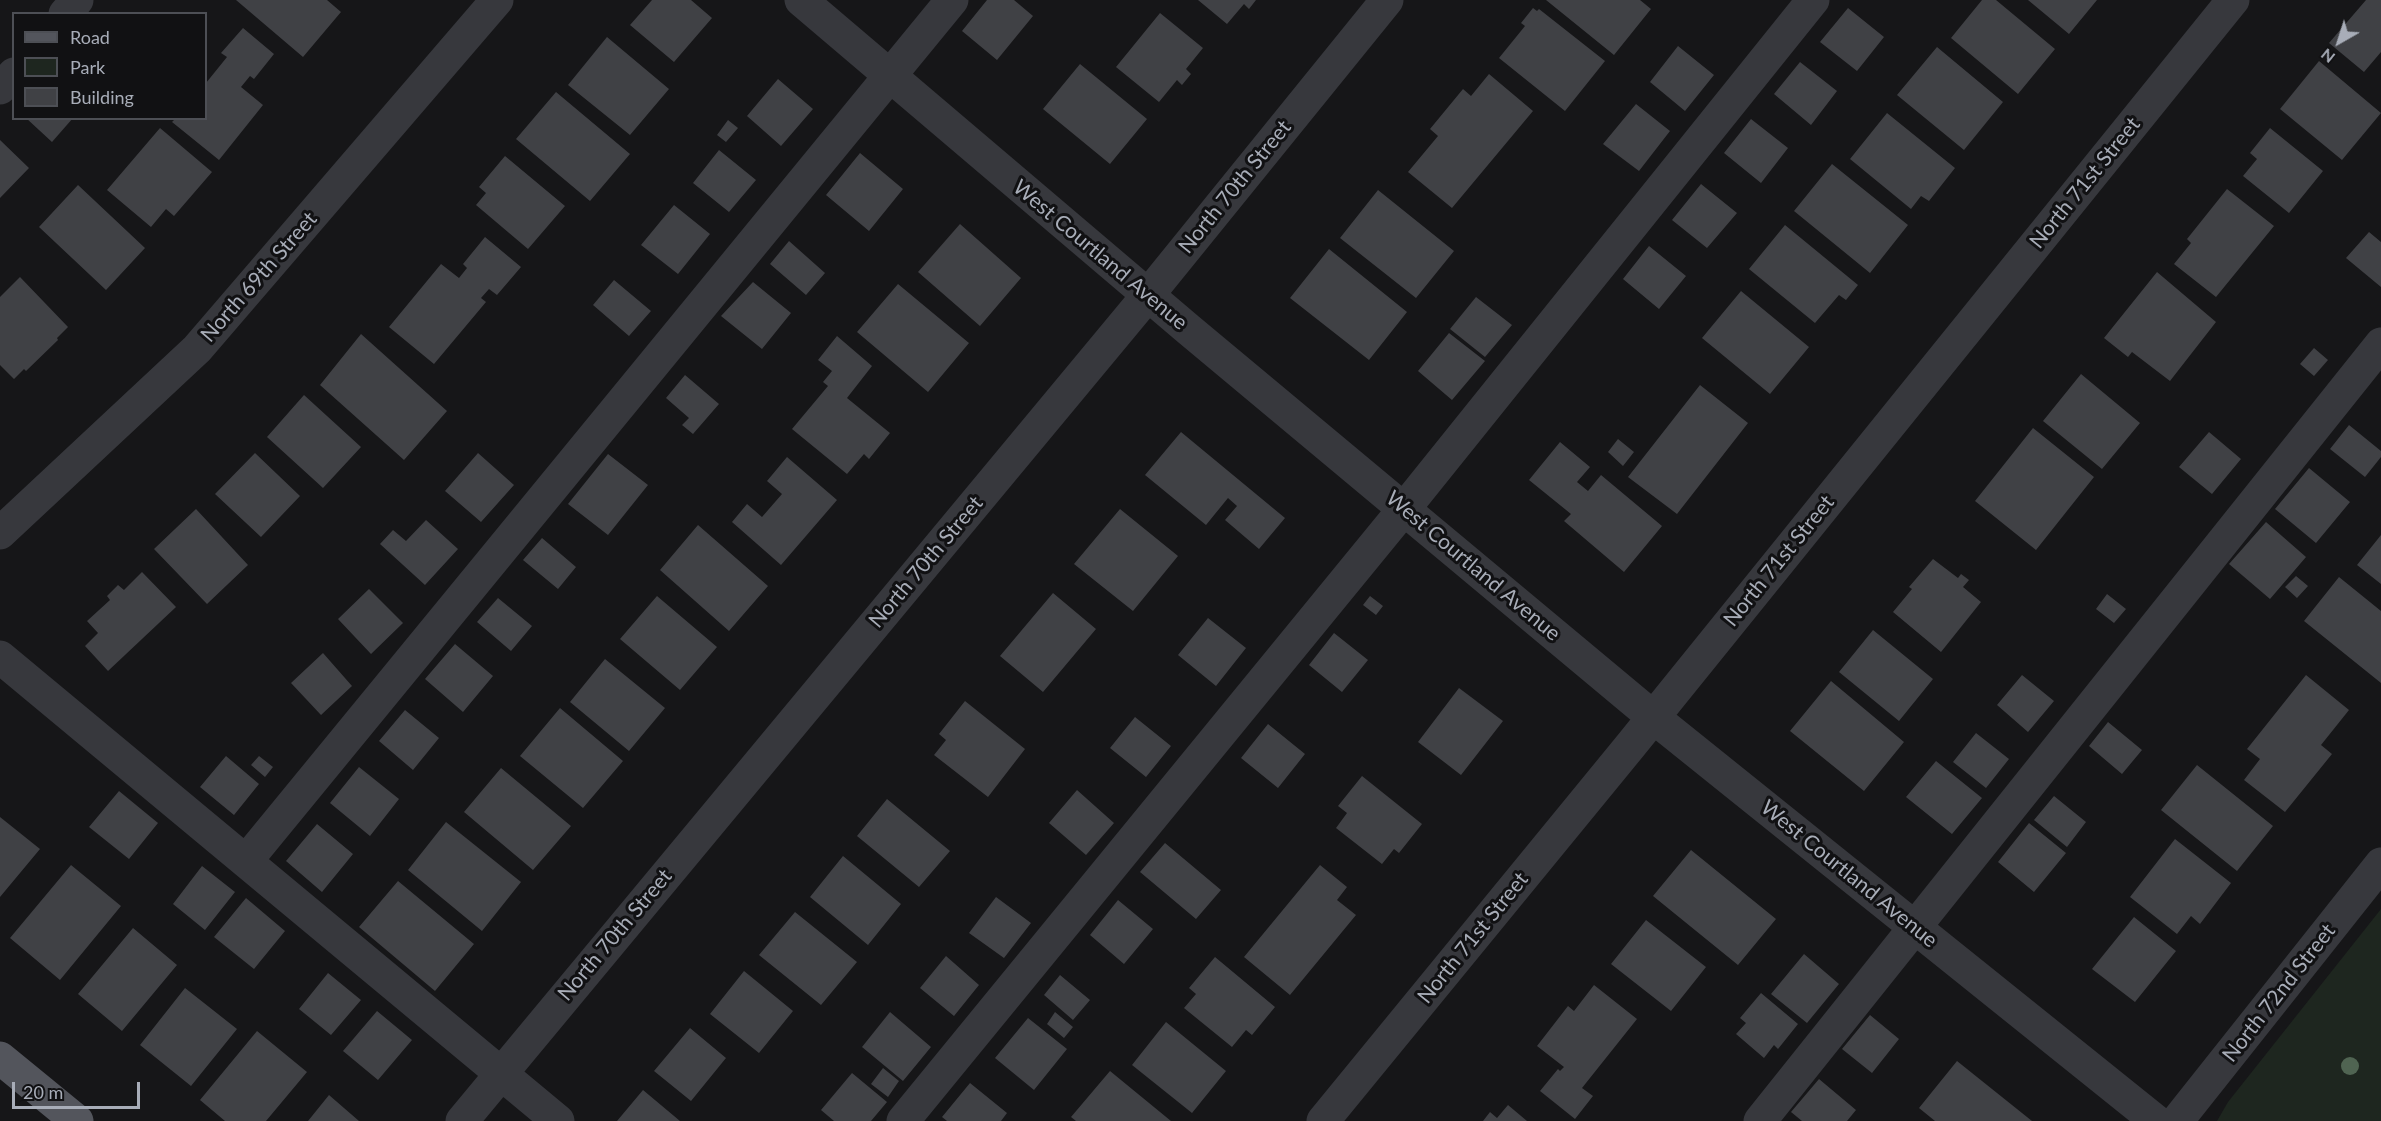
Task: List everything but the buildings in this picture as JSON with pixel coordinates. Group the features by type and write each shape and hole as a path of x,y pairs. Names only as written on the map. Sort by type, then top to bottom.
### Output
{"main road":[{"path":"0,1058 77,1121"}],"street":[{"path":"67,12 76,0"},
{"name":"North 69th Street","path":"0,533 196,349 497,0"},
{"name":"West Courtland Avenue","path":"801,0 1148,295 1653,717 2156,1121"},
{"path":"246,861 952,0"},
{"name":"North 70th Street","path":"462,1121 1148,295 1387,0"},
{"path":"903,1121 1404,509 1813,0"},
{"name":"North 71st Street","path":"1323,1121 2233,0"},
{"path":"0,88 12,76"},
{"path":"1761,1121 2381,344"},
{"path":"0,657 558,1121"},
{"name":"North 72nd Street","path":"2177,1121 2381,864"}],"green space":[{"path":"2381,909 2381,1121 2217,1121 2228,1102"}]}
